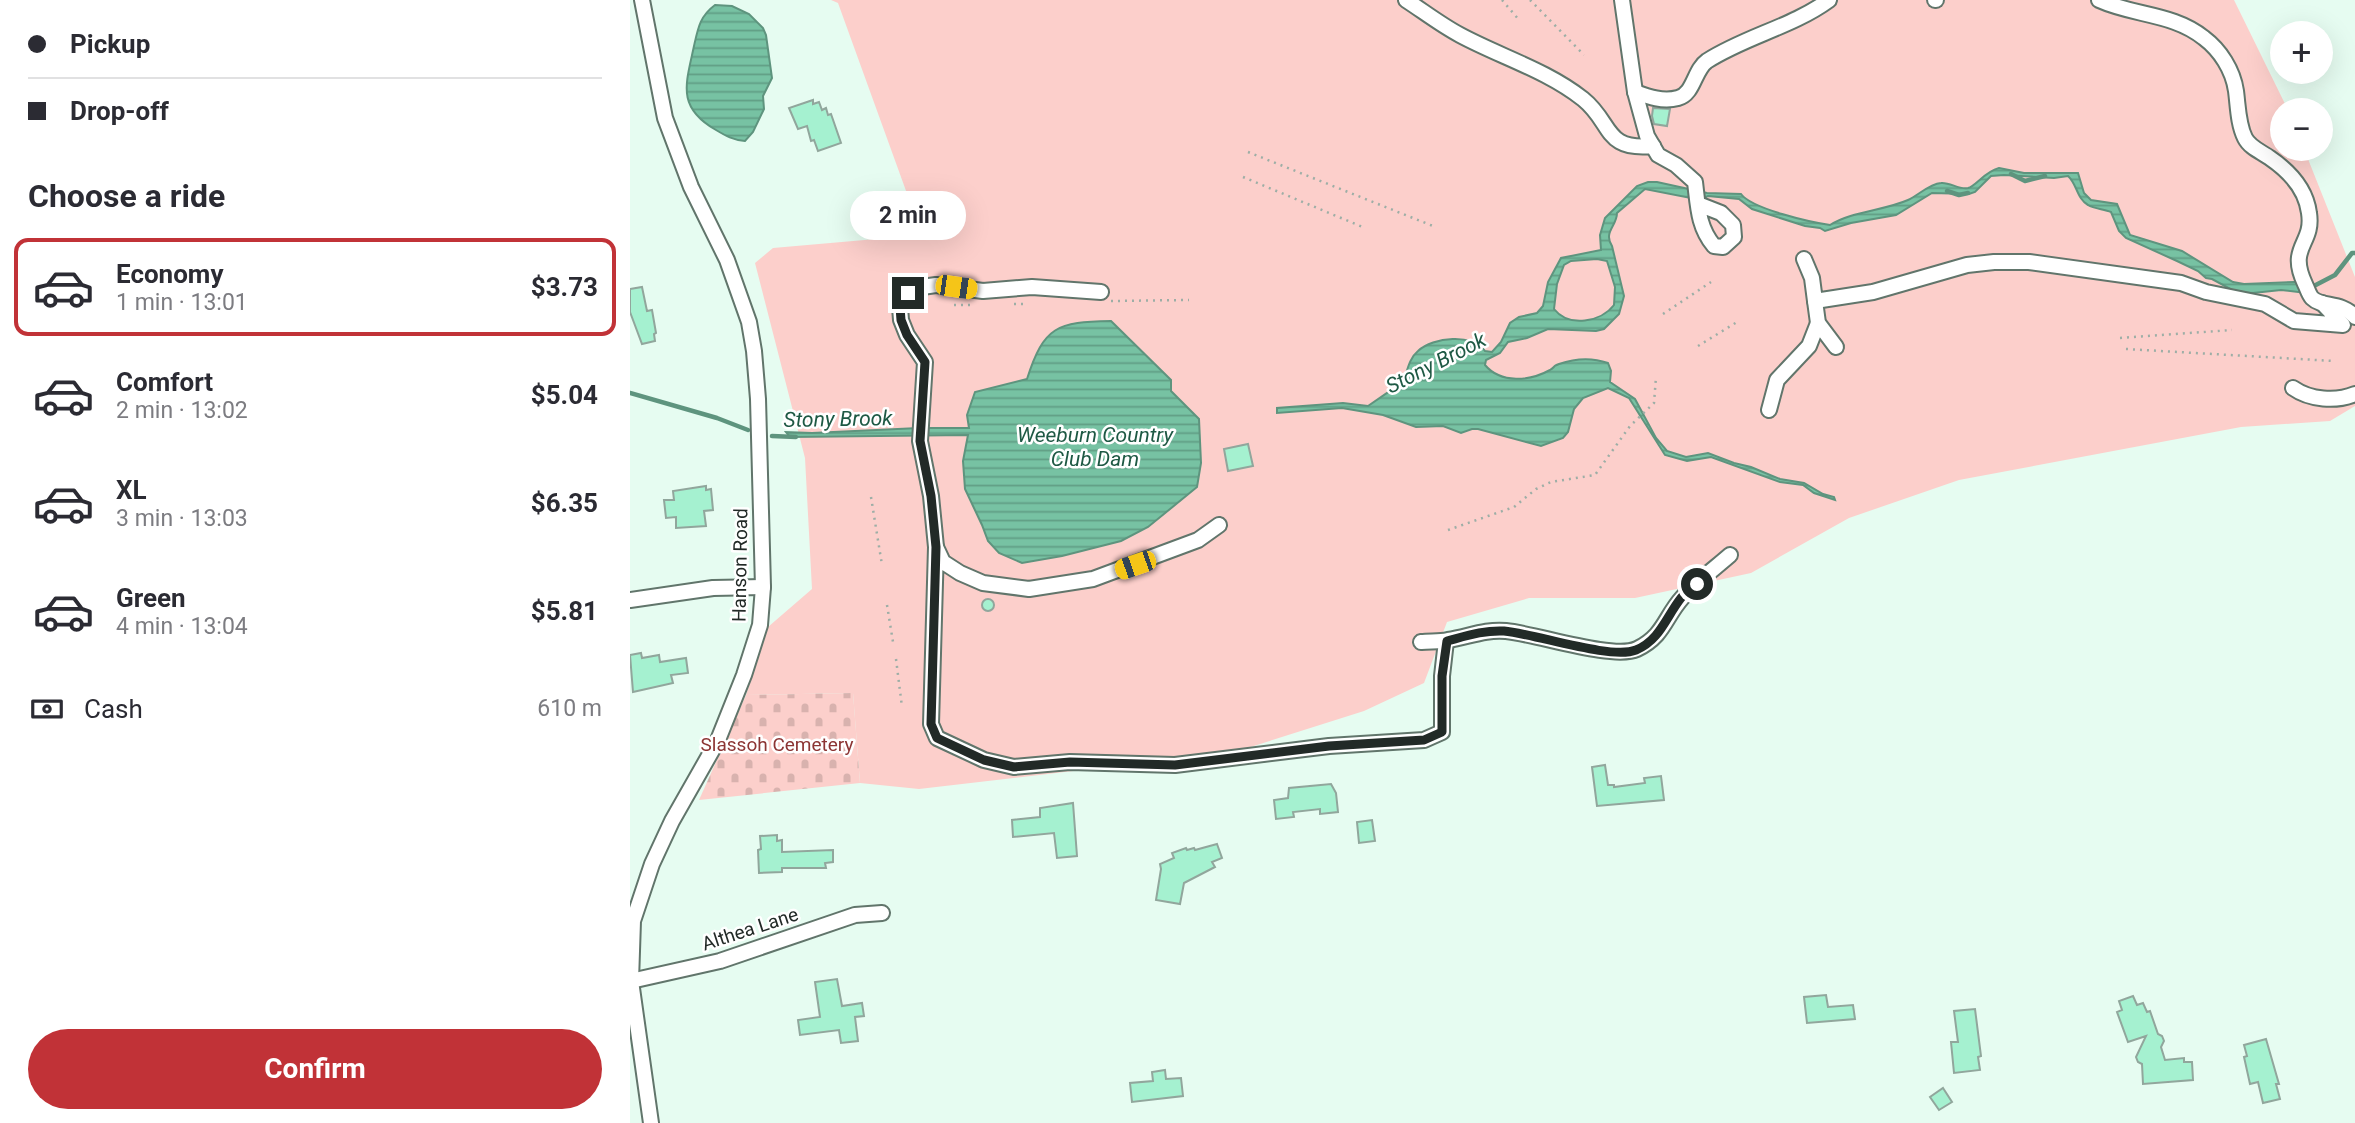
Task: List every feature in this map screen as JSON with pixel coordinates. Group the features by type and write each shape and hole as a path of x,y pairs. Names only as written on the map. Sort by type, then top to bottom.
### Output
{"street":[{"name":"Hanson Road","path":"642,0 664,118 691,187 727,260 749,322 758,398 763,587 760,625 744,675 718,740 672,821 652,864 633,921 632,1004 651,1123"},
{"path":"1406,0 1458,35 1518,61 1571,90 1587,102 1613,138 1634,148 1653,146"},
{"path":"1622,0 1639,110 1658,155 1676,165 1695,182 1697,197"},
{"path":"1635,92 1664,100 1681,98 1703,63 1742,41 1779,28 1829,0"},
{"path":"1815,301 1873,292 1967,265 2029,262 2181,283 2206,292 2265,304 2294,321 2343,325 2316,299 2298,266 2298,252 2309,229 2309,213 2303,192 2288,173 2245,138 2235,87 2218,49 2184,23 2099,0"},
{"path":"1804,259 1812,278 1818,323 1836,347"},
{"path":"1105,296 1032,287 983,291 936,285 908,293 900,307 901,320 907,335 925,362 920,441 931,496 936,547 931,724 937,738 984,760 1014,767 1070,762 1175,765 1329,746 1424,740 1442,732 1442,676 1447,641"},
{"path":"2316,299 2345,307 2355,317"},
{"path":"1769,410 1777,380 1809,346 1818,323"},
{"path":"2293,388 2301,394 2331,399 2355,394"},
{"path":"936,547 943,562 960,573 983,583 1029,589 1093,579 1198,540 1219,525"},
{"path":"1422,642 1447,641 1485,631 1507,631 1602,652 1623,653 1636,650 1656,637 1681,599 1730,555"},
{"path":"630,600 713,588 763,587"},
{"name":"Althea Lane","path":"631,982 720,961 855,915 882,913"}],"path":[{"path":"1502,0 1520,21"},
{"path":"1530,0 1584,55"},
{"path":"1248,152 1433,226"},
{"path":"1243,177 1365,228"},
{"path":"1663,314 1711,282"},
{"path":"1105,296 1189,300"},
{"path":"1698,346 1737,323"},
{"path":"2120,338 2232,330"},
{"path":"2126,349 2334,360"},
{"path":"1448,530 1514,507 1536,489 1552,482 1595,475 1639,416 1654,403 1657,377"},
{"path":"871,497 882,565"},
{"path":"887,605 893,642"},
{"path":"896,659 902,707"}],"green space":[{"path":"831,0 2234,0 2270,73 2270,84 2275,84 2282,98 2270,98 2270,161 2309,161 2355,277 2355,406 2330,421 2241,427 1959,480 1849,518 1751,573 1635,598 1529,598 1447,622 1424,683 1364,711 1219,757 919,789 860,783 853,693 746,695 768,627 812,589 805,458 755,263 773,248 922,235 838,3"},
{"name":"Slassoh Cemetery","path":"853,693 860,783 699,800 746,695"}],"water":[{"path":"715,5 732,6 749,14 766,35 772,78 763,96 764,109 753,132 745,141 726,136 703,121 689,103 687,94 688,72 698,28"},
{"path":"1999,168 2024,173 2078,173 2084,193 2091,200 2117,204 2130,235 2182,251 2233,282 2312,284 2306,293 2281,290 2244,294 2234,291 2126,238 2119,231 2111,212 2084,202 2068,176 1991,176 1975,192 1969,194 1932,193 1896,215 1825,231 1752,209 1739,199 1708,196 1701,200 1645,189 1617,213 1609,237 1624,296 1619,314 1604,329 1548,329 1508,342 1500,353 1486,360 1485,365 1499,375 1516,379 1534,377 1571,360 1590,359 1608,363 1611,371 1610,382 1635,399 1656,438 1667,451 1686,457 1708,453 1780,479 1804,483 1834,497 1835,500 1814,493 1803,485 1780,482 1711,457 1687,461 1665,455 1629,398 1608,388 1583,398 1574,409 1568,432 1563,438 1541,446 1478,429 1461,433 1443,426 1416,427 1383,415 1342,408 1277,413 1277,408 1343,403 1368,406 1401,387 1409,363 1418,351 1443,340 1472,341 1485,351 1492,352 1501,342 1510,323 1519,317 1537,313 1543,306 1548,282 1561,258 1601,250 1600,235 1605,218 1637,186 1648,182 1707,193 1741,194 1747,200 1769,210 1830,225 1848,217 1908,200 1937,184 1968,188","holes":["1571,261 1607,261 1615,287 1614,305 1593,319 1576,321 1560,315 1554,309 1557,284 1564,265"]},
{"name":"Weeburn Country Club Dam","path":"1111,321 1171,380 1171,391 1199,419 1201,463 1197,487 1148,527 1121,541 1022,563 999,553 988,541 965,489 963,461 968,435 790,437 786,432 969,428 967,415 975,392 1027,379 1040,348 1055,330 1077,323"}],"building":[{"path":"813,100 813,104 819,102 822,110 826,108 828,115 831,114 841,143 818,151 814,140 811,141 807,126 798,129 789,108"},
{"path":"1653,108 1670,109 1667,126 1654,124"},
{"path":"642,287 647,311 652,310 656,333 655,341 642,344 630,312 630,289"},
{"path":"1248,444 1253,466 1228,471 1224,449"},
{"path":"706,486 706,490 711,489 713,510 704,511 706,526 676,528 676,517 666,518 664,500 674,500 673,491"},
{"path":"988,599 994,605 988,611 982,605"},
{"path":"641,653 642,658 659,655 660,662 686,658 688,673 671,675 673,683 633,692 630,655"},
{"path":"1605,765 1608,785 1614,787 1645,783 1644,778 1661,776 1664,800 1597,806 1592,767"},
{"path":"1331,784 1336,793 1338,812 1320,814 1320,809 1293,812 1294,817 1276,819 1274,800 1288,798 1289,788"},
{"path":"1073,803 1077,856 1057,858 1054,833 1013,837 1012,820 1040,817 1040,808"},
{"path":"1372,820 1375,841 1359,843 1357,822"},
{"path":"777,835 777,841 782,840 782,852 833,850 833,862 825,863 826,868 782,868 782,872 759,873 760,836"},
{"path":"1217,844 1222,858 1212,862 1215,867 1184,883 1180,904 1156,900 1160,864 1174,858 1172,853 1186,848 1195,850"},
{"path":"837,979 842,1006 862,1003 864,1016 855,1017 858,1041 841,1043 839,1030 800,1035 798,1020 820,1017 815,982"},
{"path":"1826,995 1828,1007 1853,1005 1855,1019 1807,1023 1804,997"},
{"path":"2133,996 2137,1005 2143,1003 2147,1012 2150,1011 2158,1034 2164,1041 2161,1047 2165,1060 2184,1058 2184,1062 2192,1062 2193,1080 2143,1084 2142,1064 2136,1057 2146,1036 2128,1042 2117,1012 2122,1010 2119,1001"},
{"path":"1975,1009 1981,1056 1978,1057 1980,1070 1954,1073 1951,1042 1958,1042 1954,1011"},
{"path":"2266,1039 2279,1084 2276,1084 2280,1099 2263,1103 2258,1082 2250,1084 2244,1045"},
{"path":"1165,1070 1166,1079 1181,1078 1183,1096 1132,1102 1130,1083 1153,1081 1152,1072"},
{"path":"1943,1088 1952,1102 1939,1110 1930,1097"}],"waterway":[{"name":"Stony Brook","path":"2011,174 2025,181 2045,176"},
{"name":"Stony Brook","path":"1947,191 1959,195 1968,193"},
{"name":"Stony Brook","path":"2310,288 2335,275 2352,253 2355,253"},
{"name":"Stony Brook","path":"630,393 717,418 748,430"},
{"name":"Stony Brook","path":"772,436 796,437"}],"route":[{"path":"908,293 900,307 901,320 907,335 919,349 925,362 920,441 927,467 936,547 931,724 937,738 984,760 1014,767 1070,762 1175,765 1329,746 1424,740 1442,732 1442,676 1447,641 1485,631 1507,631 1602,652 1623,653 1636,650 1656,637 1681,599 1697,584"}]}
